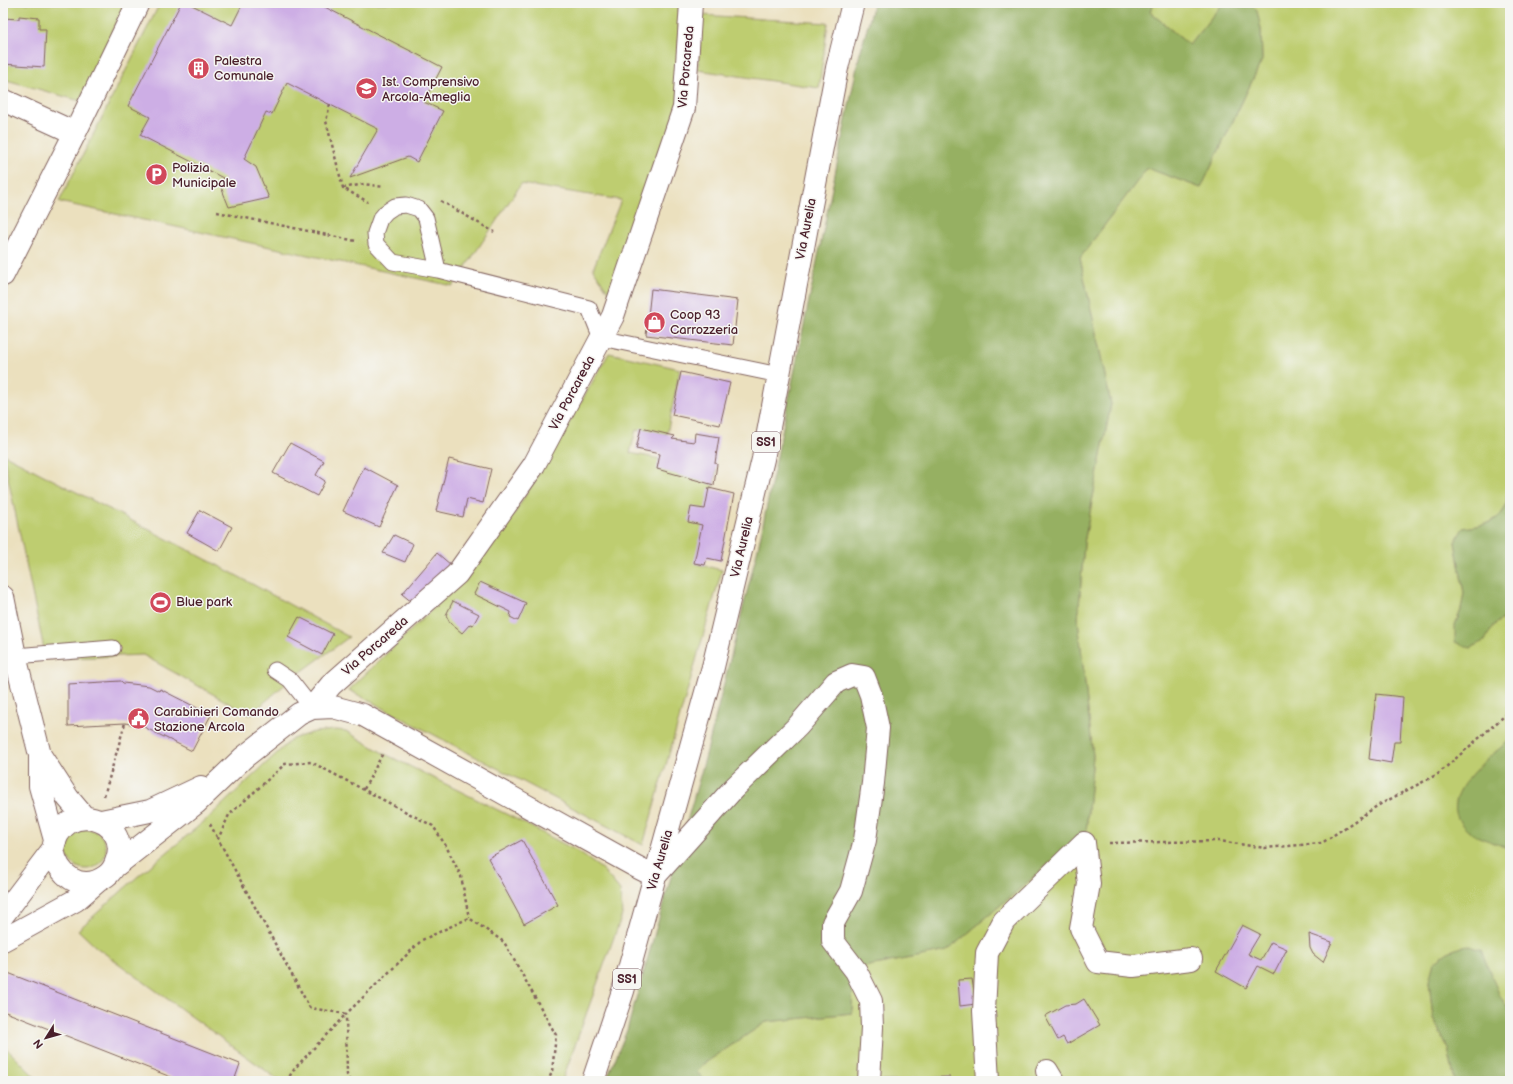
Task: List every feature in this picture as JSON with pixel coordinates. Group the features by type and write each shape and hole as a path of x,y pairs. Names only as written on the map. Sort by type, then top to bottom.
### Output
{"street":[{"path":"3,275 75,133 138,3"},
{"name":"Via Porcareda","path":"312,708 331,685 457,574 534,465 612,316 684,108 691,3"},
{"name":"Via Aurelia","path":"593,1081 623,991 715,659 763,459 837,68 854,3"},
{"path":"3,100 75,133"},
{"path":"3,597 15,656 40,755 40,786 54,845 55,860 60,870 67,877 77,882 87,883 106,874 119,854 118,841 111,829 96,813 68,798 40,755"},
{"path":"655,876 734,788 798,726 836,682 852,675 864,677 871,695 878,728 874,783 865,840 851,892 833,923 834,941 856,971 870,1001 872,1027 870,1081"},
{"name":"Via Porcareda","path":"222,777 299,714 312,708 333,707 363,715 655,876"},
{"path":"3,915 54,845 61,829 71,821 96,813 150,811 222,777"},
{"path":"3,940 76,900 106,874 196,803 222,777"},
{"path":"1084,843 1089,884 1081,928 1098,962 1133,966 1191,959"},
{"path":"988,1081 984,1011 987,954 1004,921 1084,843"}],"lane":[{"path":"438,270 426,218 419,209 406,205 395,206 386,212 380,218 375,234 376,244 393,262 438,270 588,308 601,338 779,375"},
{"path":"15,656 113,648"},
{"path":"275,670 290,680 312,708"}],"path":[{"path":"330,104 326,121 343,188 386,212"},
{"path":"217,212 376,244"},
{"path":"1084,843 1219,841 1265,848 1322,843 1377,806 1438,774 1510,711"},
{"path":"96,813 125,723"},
{"path":"364,790 386,748"},
{"path":"218,839 229,815 285,764 311,762 433,826 446,846 461,876 469,918 504,942 556,1035 552,1072 548,1081"},
{"path":"207,820 310,1008 346,1014"},
{"path":"286,1081 296,1067 346,1014 422,940 469,918"},
{"path":"346,1014 347,1075 350,1081"}],"green space":[{"path":"3,3 125,3 80,101 3,79"},
{"path":"160,3 679,3 678,109 612,297 593,269 621,200 521,184 453,286 59,202"},
{"path":"874,3 1154,3 1150,12 1189,45 1223,3 1250,3 1257,11 1261,29 1262,60 1201,188 1147,168 1080,258 1111,404 1084,543 1078,620 1093,756 1086,832 947,951 853,969 852,1013 766,1022 702,1065 697,1072 704,1080 735,1078 740,1081 606,1081 627,1030 706,755 759,544 859,57"},
{"path":"1154,3 1223,3 1189,45 1150,12"},
{"path":"1250,3 1510,3 1510,483 1506,505 1502,513 1497,518 1487,523 1464,528 1455,542 1464,593 1461,610 1455,625 1492,627 1505,617 1510,616 1510,740 1486,760 1469,832 1500,844 1510,850 1510,1012 1499,994 1429,981 1433,1018 1448,1049 1455,1081 740,1081 735,1078 704,1080 697,1072 702,1065 766,1022 852,1013 853,969 947,951 1086,832 1093,756 1078,620 1084,543 1111,404 1080,258 1147,168 1201,188 1262,60 1261,29 1256,11"},
{"path":"701,15 828,23 819,88 698,70"},
{"path":"609,353 680,369 667,434 636,430 630,453 717,470 697,564 722,570 643,845 349,690 444,598 514,514 560,439"},
{"name":"Blue park","path":"3,454 221,567 349,637 290,680 250,715 143,655 46,659"},
{"path":"1510,483 1510,616 1497,622 1491,629 1485,641 1470,648 1455,642 1455,625 1461,610 1464,593 1455,542 1463,528 1487,523 1497,518 1502,513 1506,505"},
{"path":"336,730 346,731 383,753 577,851 603,870 620,890 622,915 562,1081 280,1081 96,947 78,930 136,878 207,819 292,739 314,732"},
{"path":"1510,740 1510,850 1476,836 1468,831 1458,819 1456,806 1459,793 1466,781 1476,769"},
{"path":"90,829 97,832 103,838 106,849 105,857 97,866 90,869 82,869 75,866 67,857 66,845 69,838 78,830"},
{"path":"1466,945 1481,950 1499,994 1510,1012 1510,1081 1455,1081 1448,1049 1433,1018 1429,981 1434,962 1448,952"},
{"path":"3,1045 39,1081 3,1081"}],"building":[{"path":"181,3 188,3 232,25 243,3 317,3 442,67 424,102 443,111 417,162 408,157 350,178 378,129 287,83 272,114 266,112 244,159 256,167 269,198 229,207 221,187 225,179 140,135 150,117 128,106"},
{"path":"19,16 39,18 39,29 46,29 44,67 3,64 3,18 19,19"},
{"path":"651,289 738,300 733,345 646,335"},
{"path":"681,372 730,383 720,425 672,415"},
{"path":"641,428 675,436 672,439 694,442 695,433 719,437 715,463 717,464 714,485 657,469 660,454 636,449"},
{"path":"290,443 324,461 316,475 325,481 317,496 273,473"},
{"path":"449,459 491,469 483,503 467,499 463,517 436,511"},
{"path":"364,467 398,485 379,527 343,511"},
{"path":"709,488 734,494 721,561 707,558 705,565 694,563 702,525 688,522 691,507 705,509"},
{"path":"200,510 232,527 219,551 187,533"},
{"path":"394,535 413,544 405,562 383,553"},
{"path":"437,553 451,565 413,603 402,594"},
{"path":"480,582 526,603 518,621 510,617 511,612 474,594"},
{"path":"453,601 479,614 473,625 470,624 462,633 450,623 446,615"},
{"path":"299,617 333,634 322,655 288,637"},
{"name":"Carabinieri Comando Stazione Arcola","path":"121,681 123,683 149,686 159,691 160,689 211,715 192,751 142,726 125,723 68,726 68,684"},
{"path":"1376,694 1403,697 1400,742 1394,742 1391,763 1369,759"},
{"path":"522,840 558,905 524,924 488,858"},
{"path":"1242,925 1260,934 1248,954 1261,960 1271,942 1287,949 1274,974 1258,966 1246,988 1216,971"},
{"path":"1309,934 1332,942 1323,962 1313,954 1310,948"},
{"path":"3,971 240,1064 234,1081 181,1081 3,1011"},
{"path":"972,979 976,1004 960,1006 958,980"},
{"path":"1084,999 1100,1025 1067,1044 1063,1037 1058,1040 1045,1016 1065,1005 1076,1004"},
{"path":"950,1077 950,1081 912,1081 912,1078"}],"place":[{"name":"Palestra Comunale","path":"198,68"},
{"name":"Ist. Comprensivo Arcola-Ameglia","path":"366,89"},
{"name":"Polizia Municipale","path":"157,175"},
{"name":"Coop 93 Carrozzeria","path":"654,322"},
{"name":"Blue park","path":"160,602"},
{"name":"Carabinieri Comando Stazione Arcola","path":"138,719"}]}
